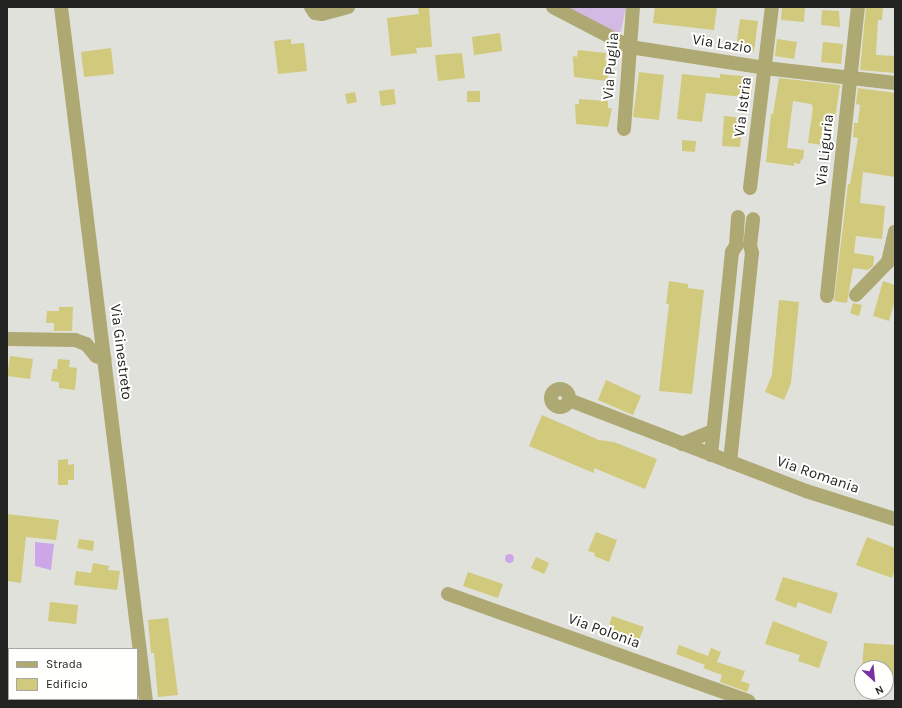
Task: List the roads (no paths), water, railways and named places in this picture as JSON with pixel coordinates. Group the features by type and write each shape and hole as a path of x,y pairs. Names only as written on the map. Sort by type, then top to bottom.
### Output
{"street":[{"name":"Via Ginestreto","path":"61,7 146,701"},
{"path":"311,7 315,13 322,14 348,7"},
{"name":"Via Lazio","path":"553,7 630,47 765,68 895,83"},
{"name":"Via Puglia","path":"624,129 633,7"},
{"name":"Via Istria","path":"750,188 772,7"},
{"name":"Via Liguria","path":"827,296 858,7"},
{"path":"711,455 732,252 736,246 738,217"},
{"path":"730,462 752,253 750,245 753,219"},
{"path":"856,295 888,262 895,232"},
{"path":"7,339 75,340 86,344 96,356 105,359"},
{"name":"Via Romania","path":"569,400 806,491 895,519"},
{"path":"682,444 713,431"},
{"name":"Via Polonia","path":"448,594 748,701"}]}
